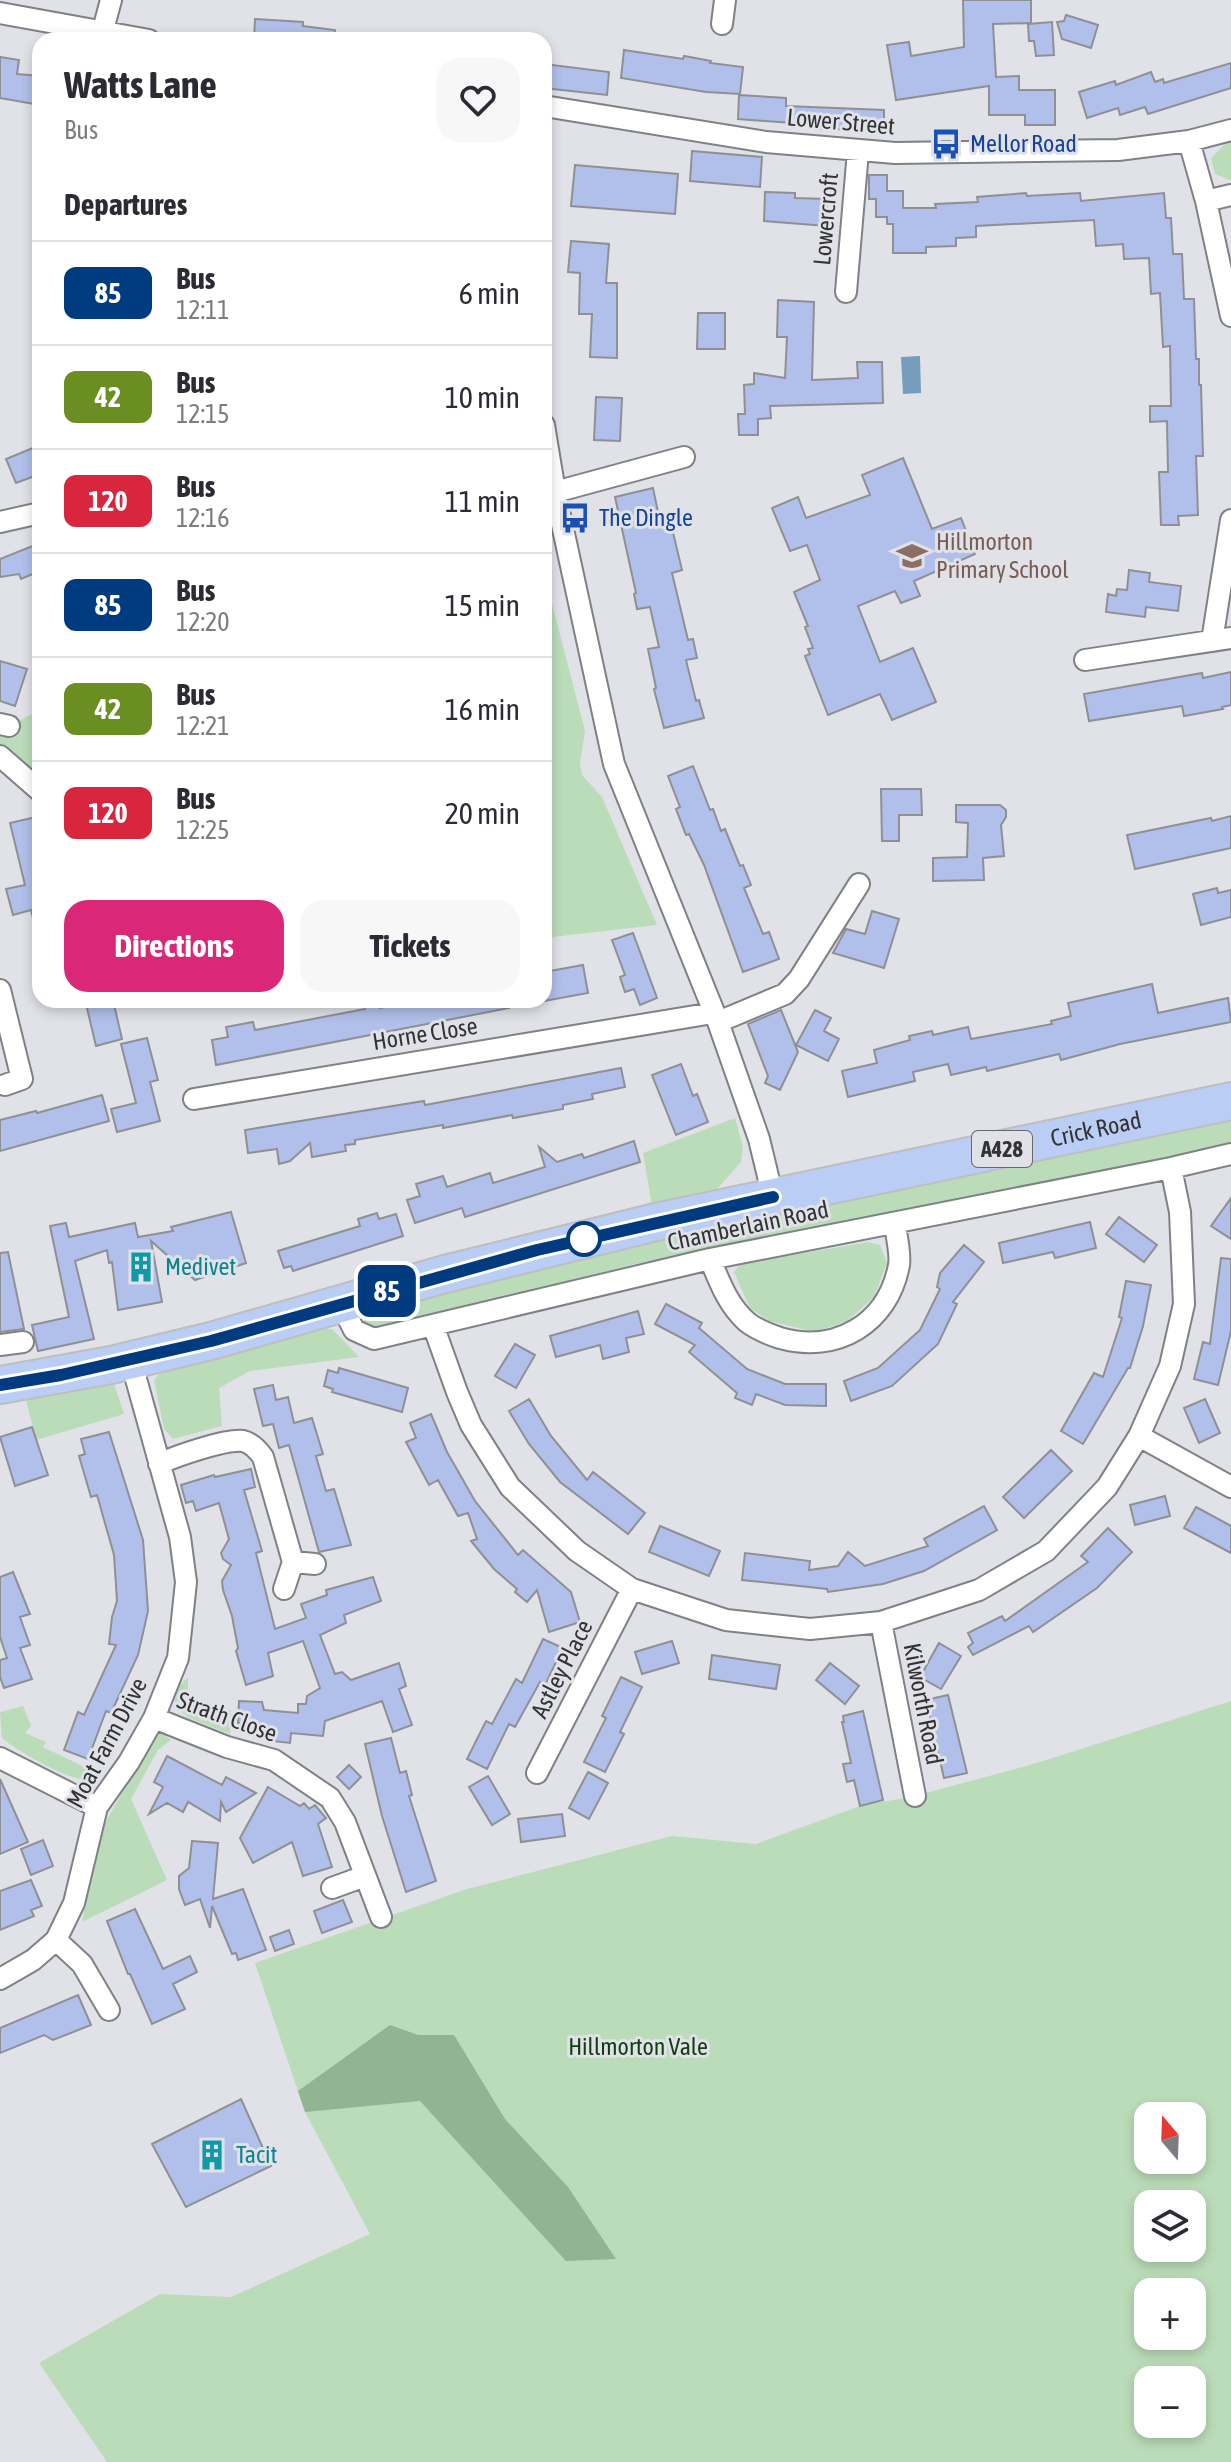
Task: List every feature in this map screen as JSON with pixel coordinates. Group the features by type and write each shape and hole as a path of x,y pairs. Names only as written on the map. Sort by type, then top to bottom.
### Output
{"highway":[{"name":"Crick Road","path":"773,1197 1231,1101"},
{"name":"A428","path":"0,1385 131,1361 537,1250 773,1197"}],"street":[{"path":"103,30 111,0"},
{"path":"722,24 725,0"},
{"path":"0,13 112,32"},
{"name":"Lower Street","path":"552,107 766,142 858,151 1118,150 1189,141 1231,130"},
{"path":"1189,141 1206,201 1231,316"},
{"name":"Lowercroft","path":"846,292 858,151"},
{"path":"1206,201 1231,195"},
{"path":"555,492 684,457"},
{"path":"552,474 614,764 715,1017 759,1139 773,1197"},
{"path":"0,522 32,515"},
{"path":"1085,660 1222,640 1231,520"},
{"path":"0,756 32,784"},
{"name":"Horne Close","path":"194,1099 715,1017 785,994 799,979 859,884"},
{"path":"0,990 22,1079 5,1085"},
{"name":"Chamberlain Road","path":"341,1304 354,1330 374,1339 710,1259 1231,1154"},
{"path":"433,1325 471,1425 510,1487 577,1551 632,1589 726,1620 810,1629 881,1622 979,1590 1046,1551 1107,1487 1139,1436 1170,1366 1184,1304 1180,1212 1171,1168"},
{"path":"710,1259 728,1301 748,1323 761,1332 802,1344 823,1342 843,1338 873,1319 891,1292 900,1263 895,1223"},
{"path":"0,1345 23,1342"},
{"name":"Moat Farm Drive","path":"0,1979 33,1960 56,1940 74,1903 97,1807 129,1762 154,1718 178,1658 186,1582 180,1537 131,1361"},
{"path":"1139,1436 1231,1487"},
{"path":"159,1464 235,1441 247,1442 263,1457 293,1562 284,1589"},
{"path":"293,1562 315,1564"},
{"name":"Astley Place","path":"537,1773 632,1589"},
{"name":"Kilworth Road","path":"881,1622 915,1796"},
{"name":"Strath Close","path":"154,1718 227,1747 274,1760 330,1798 345,1822 381,1917"},
{"path":"0,1758 97,1807"},
{"path":"332,1888 365,1876"},
{"path":"56,1940 82,1964 109,2010"}],"green space":[{"path":"1231,138 1230,180 1215,174 1211,158"},
{"path":"552,604 585,731 580,763 582,775 602,797 657,925 552,937"},
{"path":"32,714 32,774 0,746 0,735 9,726"},
{"path":"1231,1114 1231,1145 630,1265 373,1331 364,1323 363,1315 545,1258 953,1171 991,1172 1055,1150"},
{"path":"735,1118 743,1147 741,1162 717,1189 652,1206 643,1153"},
{"path":"868,1242 880,1245 887,1263 874,1297 847,1321 815,1332 769,1321 750,1308 734,1272 740,1264"},
{"path":"320,1328 332,1329 359,1357 250,1371 219,1388 222,1426 173,1439 164,1429 154,1380 164,1368"},
{"path":"98,1379 114,1384 124,1414 36,1440 24,1392"},
{"path":"188,1678 188,1697 193,1701 213,1710 231,1710 230,1734 189,1718 175,1706 177,1690"},
{"name":"Hillmorton Vale","path":"1231,1701 1231,2462 107,2462 39,2363 160,2294 231,2297 370,2234 305,2112 255,1963 467,1889 672,1836 756,1844 860,1806 915,1796 1037,1763"},
{"path":"23,1706 31,1726 25,1733 46,1742 43,1747 97,1773 85,1779 67,1775 2,1738 0,1712"},
{"path":"161,1733 171,1740 158,1750 131,1799 167,1880 82,1922 101,1830 152,1739"},
{"path":"390,2025 418,2035 454,2035 505,2119 568,2187 616,2259 566,2261 420,2101 305,2112 298,2091"}],"water":[{"path":"920,356 921,393 903,394 901,357"}],"building":[{"path":"963,0 1031,0 1031,23 993,24 996,77 1019,76 1019,90 1055,90 1055,125 1025,125 1025,115 989,115 989,86 896,100 887,45 909,42 911,56 964,47"},
{"path":"1066,15 1098,25 1091,48 1062,39 1057,22 1064,21"},
{"path":"255,19 303,22 303,26 335,30 335,32 254,32"},
{"path":"1052,22 1054,55 1036,56 1034,41 1029,41 1028,24"},
{"path":"624,50 683,59 684,56 743,67 740,94 706,92 621,78"},
{"path":"0,57 19,60 17,74 32,75 32,104 0,98"},
{"path":"1231,63 1231,88 1148,114 1145,107 1120,115 1118,108 1087,118 1079,92 1115,81 1116,85 1151,72 1155,82 1163,79 1164,83"},
{"path":"552,65 609,72 607,95 552,89"},
{"path":"739,95 786,98 786,106 884,110 884,130 819,129 819,125 738,119"},
{"path":"692,151 762,157 760,187 690,181"},
{"path":"575,165 678,174 675,214 571,206"},
{"path":"869,175 887,175 887,191 903,191 903,208 936,208 935,204 978,202 977,197 1026,193 1027,196 1080,193 1081,201 1164,193 1166,218 1171,218 1173,254 1182,254 1184,299 1194,299 1203,456 1196,456 1198,515 1178,516 1179,525 1161,525 1159,472 1168,472 1167,421 1150,422 1150,406 1171,406 1170,346 1163,347 1160,293 1151,294 1149,258 1124,259 1123,244 1096,246 1094,220 976,226 976,237 956,238 956,246 926,247 926,253 893,253 893,224 887,224 887,217 876,217 876,199 869,199"},
{"path":"765,192 795,193 795,198 827,199 826,226 764,221"},
{"path":"571,241 609,244 606,283 617,283 617,358 590,357 592,314 579,314 580,273 568,272"},
{"path":"778,300 814,302 812,380 858,378 857,362 882,362 883,403 770,406 771,418 758,419 758,435 739,435 738,414 745,414 744,385 754,384 754,373 785,378 787,337 777,337"},
{"path":"698,313 725,313 725,349 697,349"},
{"path":"596,397 622,398 620,441 594,440"},
{"path":"32,448 32,477 16,483 6,459"},
{"path":"903,458 932,529 961,518 975,554 914,581 920,596 901,603 895,591 858,606 880,662 913,648 936,702 892,720 880,694 828,715 805,656 810,654 808,649 813,648 794,592 820,580 807,545 790,551 772,508 798,497 806,518 870,495 862,475"},
{"path":"653,488 659,517 662,516 664,526 671,524 682,570 672,573 688,640 693,639 697,658 686,660 696,701 699,700 704,718 664,728 648,649 659,647 650,607 637,609 615,497"},
{"path":"32,546 32,574 21,579 19,574 0,577 0,559"},
{"path":"1129,570 1150,573 1149,582 1181,586 1178,611 1146,607 1145,617 1106,612 1108,594 1116,596 1117,589 1127,590"},
{"path":"0,661 27,669 15,706 0,701"},
{"path":"1231,672 1231,705 1223,709 1184,716 1182,706 1089,721 1084,694 1202,673 1203,678"},
{"path":"693,766 710,810 713,809 721,831 725,829 740,866 743,865 751,885 744,888 763,934 769,932 779,959 743,972 704,865 689,834 686,835 676,809 680,807 668,776"},
{"path":"881,789 921,789 922,815 899,815 899,841 882,841"},
{"path":"956,805 1000,805 1006,810 1001,825 1004,856 983,858 984,880 933,881 933,858 967,857 968,823 956,822"},
{"path":"1231,816 1231,848 1135,869 1127,835"},
{"path":"32,818 32,914 31,910 13,915 6,889 25,885 10,823"},
{"path":"1217,888 1218,893 1231,890 1231,917 1201,925 1193,894"},
{"path":"872,911 899,919 884,968 833,953 846,929 865,934"},
{"path":"633,933 657,998 640,1005 634,989 625,992 620,977 625,975 612,940"},
{"path":"583,965 588,993 552,1000 552,971"},
{"path":"1152,984 1158,1013 1228,998 1231,1022 1120,1044 1061,1060 1059,1054 987,1071 986,1067 951,1075 948,1064 913,1072 915,1081 848,1097 842,1071 877,1063 874,1050 910,1040 909,1036 932,1031 933,1035 968,1027 971,1039 1052,1024 1051,1021 1071,1016 1068,1003"},
{"path":"87,1008 115,1008 122,1039 96,1046"},
{"path":"509,1008 216,1065 212,1040 228,1037 226,1027 253,1022 255,1030 365,1009"},
{"path":"781,1010 798,1052 780,1090 765,1083 768,1076 748,1024"},
{"path":"815,1010 831,1018 824,1031 839,1039 828,1061 796,1045"},
{"path":"147,1038 158,1080 150,1082 160,1121 117,1132 111,1109 136,1103 121,1044"},
{"path":"681,1064 693,1096 697,1094 708,1122 676,1135 652,1075"},
{"path":"621,1068 625,1087 592,1094 593,1099 563,1105 563,1109 355,1140 355,1144 345,1145 346,1151 312,1157 310,1143 290,1161 279,1164 277,1149 248,1153 245,1130 424,1101 425,1105"},
{"path":"102,1095 109,1121 0,1151 0,1120"},
{"path":"634,1141 640,1162 465,1217 462,1208 415,1223 407,1200 420,1196 416,1184 443,1176 447,1187 490,1173 493,1183 545,1167 539,1147 557,1162 582,1154 584,1158"},
{"path":"1231,1198 1231,1239 1211,1226"},
{"path":"231,1212 246,1263 195,1280 151,1241 162,1302 118,1310 112,1262 109,1263 107,1250 75,1261 94,1339 38,1351 32,1325 69,1317 50,1226 66,1223 69,1237 135,1223 138,1237 173,1231 171,1227"},
{"path":"377,1213 379,1219 396,1214 403,1236 293,1271 291,1266 284,1268 278,1251 360,1226 358,1219"},
{"path":"1119,1217 1157,1245 1144,1262 1106,1234"},
{"path":"1090,1222 1096,1248 1055,1258 1053,1252 1003,1263 999,1243"},
{"path":"964,1245 984,1262 953,1302 957,1304 938,1344 892,1386 851,1401 844,1381 878,1368 920,1330 940,1289 937,1287 940,1273"},
{"path":"8,1252 24,1329 0,1332 0,1253"},
{"path":"1221,1258 1231,1259 1231,1331 1218,1385 1194,1379 1203,1342 1210,1344"},
{"path":"1126,1281 1151,1285 1143,1326 1130,1368 1083,1444 1061,1431 1094,1373 1103,1377 1122,1318 1119,1317"},
{"path":"666,1304 702,1323 699,1328 747,1369 785,1384 826,1384 826,1406 785,1405 756,1394 752,1405 735,1398 737,1393 689,1352 695,1345 655,1324"},
{"path":"638,1311 644,1334 626,1338 629,1352 603,1359 600,1345 556,1357 550,1336"},
{"path":"515,1344 535,1355 516,1388 495,1376"},
{"path":"339,1368 408,1388 402,1412 332,1392 333,1389 324,1386 328,1370 338,1373"},
{"path":"273,1385 276,1400 288,1397 294,1423 312,1418 323,1454 316,1456 326,1491 334,1489 351,1545 319,1552 289,1445 279,1448 273,1424 263,1426 254,1389"},
{"path":"529,1399 551,1436 587,1480 593,1472 645,1513 628,1534 560,1482 529,1444 509,1411"},
{"path":"1205,1399 1220,1433 1199,1443 1184,1408"},
{"path":"431,1414 447,1452 475,1501 518,1555 523,1550 571,1592 580,1622 549,1632 537,1590 527,1602 515,1592 517,1589 494,1569 471,1541 477,1539 468,1513 458,1516 438,1480 429,1485 406,1442 416,1438 410,1423"},
{"path":"32,1427 48,1475 15,1486 0,1437"},
{"path":"109,1432 143,1540 148,1611 138,1655 111,1713 106,1711 88,1759 64,1750 78,1712 84,1715 116,1645 109,1644 117,1601 114,1555 97,1495 91,1497 79,1456 85,1454 81,1439"},
{"path":"1051,1450 1072,1471 1024,1518 1003,1497"},
{"path":"251,1469 255,1487 244,1490 262,1551 256,1553 275,1629 306,1618 301,1604 327,1595 326,1590 373,1577 381,1601 344,1615 346,1623 320,1635 335,1674 342,1672 351,1680 399,1663 406,1686 399,1689 412,1725 393,1732 382,1701 325,1721 323,1736 291,1733 290,1743 273,1741 274,1735 259,1734 260,1724 238,1723 239,1701 262,1702 264,1710 298,1713 298,1704 306,1704 307,1696 320,1688 303,1641 268,1653 273,1676 246,1685 236,1651 232,1616 223,1590 222,1581 231,1565 221,1553 229,1539 219,1503 196,1511 193,1501 186,1503 181,1485"},
{"path":"1165,1496 1170,1516 1135,1525 1130,1505"},
{"path":"984,1506 997,1530 924,1571 883,1584 828,1592 827,1589 742,1580 745,1553 810,1561 809,1570 838,1566 848,1552 865,1566 928,1546 924,1539"},
{"path":"1196,1507 1231,1526 1231,1553 1184,1528"},
{"path":"660,1526 720,1551 709,1576 649,1552"},
{"path":"1108,1528 1132,1552 1097,1588 1033,1632 1029,1626 973,1655 968,1647 973,1643 968,1633 1002,1616 1005,1621 1088,1562 1081,1556"},
{"path":"13,1572 30,1614 20,1617 30,1645 20,1648 32,1679 4,1688 0,1677 0,1660 7,1658 0,1637 0,1577"},
{"path":"543,1639 563,1648 545,1685 540,1682 515,1727 509,1724 487,1769 467,1759 486,1721 492,1724 516,1679 522,1683"},
{"path":"672,1641 679,1663 642,1674 635,1652"},
{"path":"939,1643 961,1656 941,1689 920,1677"},
{"path":"712,1655 780,1665 776,1689 709,1679"},
{"path":"830,1663 859,1686 845,1704 816,1680"},
{"path":"621,1677 642,1687 605,1772 584,1762 606,1718 602,1716"},
{"path":"948,1695 967,1773 944,1778 926,1700"},
{"path":"863,1711 883,1800 860,1806 854,1780 847,1782 843,1764 851,1763 842,1722 843,1716"},
{"path":"391,1738 400,1773 406,1771 412,1795 409,1796 436,1881 406,1892 382,1816 365,1744"},
{"path":"167,1756 222,1785 226,1777 256,1793 226,1812 221,1802 220,1821 188,1802 183,1812 167,1803 149,1814 163,1787 154,1782"},
{"path":"349,1765 361,1777 349,1789 337,1777"},
{"path":"588,1772 608,1783 589,1819 569,1808"},
{"path":"488,1776 510,1814 492,1825 469,1787"},
{"path":"0,1779 28,1842 0,1854"},
{"path":"268,1787 300,1806 304,1803 309,1809 315,1805 326,1818 318,1824 332,1867 303,1876 292,1842 253,1863 240,1838"},
{"path":"562,1814 565,1836 521,1842 518,1819"},
{"path":"43,1840 53,1866 31,1875 21,1849"},
{"path":"192,1841 218,1843 213,1899 243,1889 266,1950 238,1960 236,1953 232,1954 212,1906 210,1928 200,1899 185,1905 179,1889 179,1876 189,1868"},
{"path":"31,1880 42,1906 31,1910 34,1916 0,1930 0,1891"},
{"path":"343,1900 352,1922 322,1933 314,1911"},
{"path":"135,1909 163,1969 190,1956 197,1972 173,1984 185,2009 152,2024 107,1921"},
{"path":"289,1930 294,1944 275,1951 270,1937"},
{"path":"78,1995 91,2025 53,2040 44,2035 0,2053 0,2028"},
{"name":"Tacit","path":"241,2099 271,2166 186,2207 152,2144"}],"bus line":[{"name":"85","path":"0,1385 131,1361 537,1250 773,1197"}],"place":[{"name":"Mellor Road","path":"946,144"},
{"name":"The Dingle","path":"575,518"},
{"name":"Hillmorton Primary School","path":"912,556"},
{"name":"Medivet","path":"141,1267"},
{"name":"Tacit","path":"212,2155"}]}
